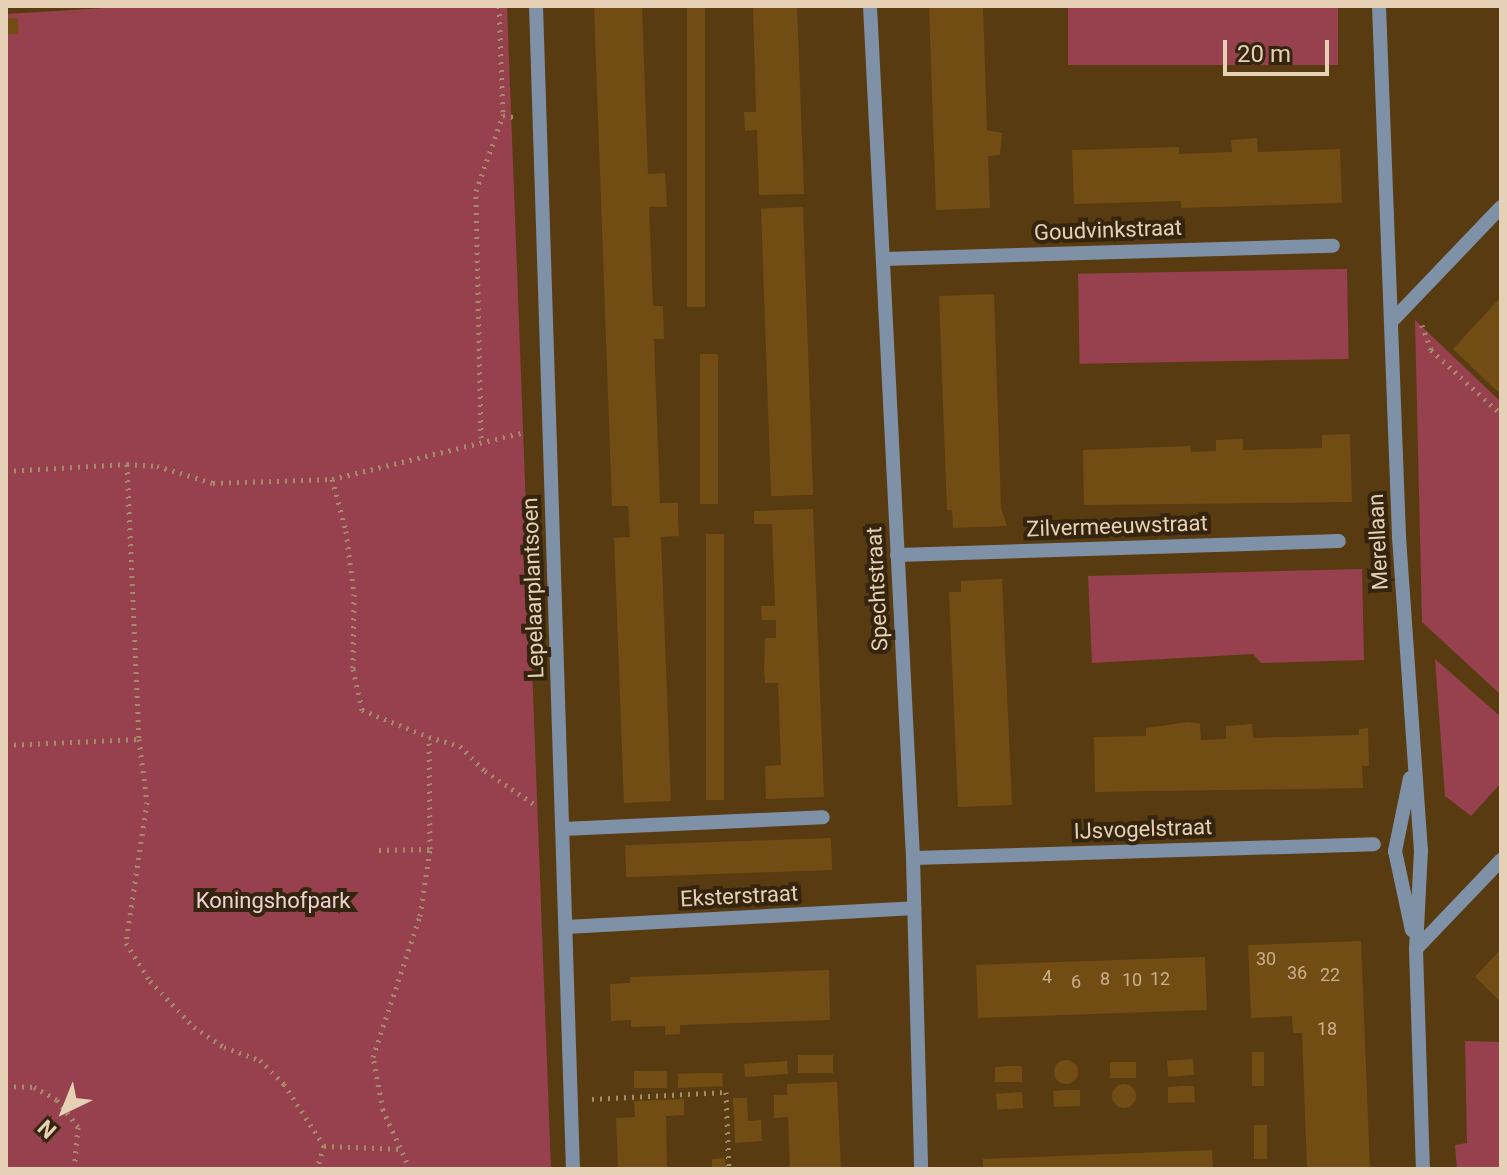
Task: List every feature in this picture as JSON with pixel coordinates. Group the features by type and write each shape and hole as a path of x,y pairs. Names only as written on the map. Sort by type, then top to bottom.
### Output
{"street":[{"name":"Lepelaarplantsoen","path":"536,6 573,1169"},
{"name":"Spechtstraat","path":"870,6 913,858 921,1169"},
{"name":"Merellaan","path":"1379,6 1399,537 1421,850 1416,949 1423,1169"},
{"path":"1393,320 1414,303 1501,207"},
{"name":"Goudvinkstraat","path":"884,259 1333,246"},
{"name":"Zilvermeeuwstraat","path":"897,555 1339,541"},
{"name":"Merellaan","path":"1413,763 1395,851 1416,949"},
{"path":"563,829 823,817"},
{"name":"IJsvogelstraat","path":"913,858 1374,844"},
{"path":"1416,949 1501,860"},
{"name":"Eksterstraat","path":"566,927 914,908"}],"path":[{"path":"481,438 476,191 503,115 499,6"},
{"path":"503,115 540,117"},
{"path":"1414,303 1431,350 1501,414"},
{"path":"6,471 127,464 157,466 213,483 332,479 481,438 550,428"},
{"path":"127,464 139,739 147,802 126,943 150,981 194,1027 224,1047 260,1060 284,1084 324,1146 317,1169"},
{"path":"332,479 346,531 354,594 353,669 362,710 460,746 529,804 562,812"},
{"path":"410,1169 383,1110 373,1057 420,916 430,849 429,737"},
{"path":"6,745 139,739"},
{"path":"379,850 430,849"},
{"path":"6,1086 34,1087 57,1100 78,1127 74,1169"},
{"path":"571,1100 726,1092 729,1169"},
{"path":"324,1146 403,1149"}],"green space":[{"name":"Koningshofpark","path":"138,6 507,6 551,1169 6,1169 6,14"},
{"path":"1068,6 1338,6 1338,65 1068,65"},
{"path":"1347,269 1349,359 1080,364 1078,274"},
{"path":"1415,320 1501,402 1501,695 1422,622"},
{"path":"1362,569 1364,660 1261,663 1253,654 1092,663 1088,576"},
{"path":"1435,659 1501,717 1501,783 1471,816 1445,796"},
{"path":"1465,1041 1501,1042 1501,1169 1457,1169 1455,1145 1467,1143"}],"building":[{"path":"594,6 642,6 648,174 665,173 667,207 649,207 653,306 663,306 664,339 654,339 660,503 678,503 679,536 661,537 671,801 624,803 614,538 630,537 628,506 612,506"},
{"path":"687,6 705,6 705,307 687,307"},
{"path":"753,6 797,6 804,194 759,195 757,130 745,131 744,112 756,112"},
{"path":"929,6 983,6 987,130 1002,133 1000,155 988,156 990,208 936,210"},
{"path":"6,18 18,18 18,34 6,34"},
{"path":"1257,138 1258,152 1340,149 1342,203 1181,208 1181,201 1074,204 1072,150 1179,147 1179,154 1232,152 1231,140"},
{"path":"803,207 813,495 771,496 761,208"},
{"path":"994,294 1001,508 1007,526 953,528 952,510 947,510 939,296"},
{"path":"1501,297 1501,395 1453,349"},
{"path":"700,354 718,354 718,504 700,504"},
{"path":"1350,434 1352,502 1084,505 1083,450 1190,446 1191,452 1216,451 1216,440 1243,439 1243,450 1322,448 1322,435"},
{"path":"813,509 824,797 766,799 765,766 781,765 778,683 765,683 764,671 765,638 776,638 776,620 762,620 761,606 775,606 772,524 754,524 754,511"},
{"path":"706,534 724,534 724,800 706,800"},
{"path":"1002,579 1012,805 958,807 949,592 961,592 961,581"},
{"path":"1189,722 1200,724 1201,740 1226,739 1226,726 1252,724 1253,738 1359,735 1359,729 1368,728 1369,766 1362,766 1363,788 1095,792 1094,737 1146,736 1146,728"},
{"path":"831,838 832,870 626,877 625,845"},
{"path":"1361,941 1370,1169 1307,1169 1302,1033 1293,1033 1292,1016 1251,1018 1248,945"},
{"path":"1501,949 1501,1002 1475,977"},
{"path":"1205,957 1207,1010 978,1018 976,965"},
{"path":"829,970 830,1020 680,1025 680,1034 665,1035 665,1026 631,1027 631,1020 611,1021 610,984 630,983 630,977"},
{"path":"1252,1052 1264,1052 1264,1086 1252,1086"},
{"path":"798,1055 833,1055 833,1073 798,1073"},
{"path":"1193,1059 1194,1075 1168,1077 1167,1061"},
{"path":"1066,1060 1074,1064 1078,1072 1074,1080 1066,1084 1058,1080 1054,1072 1058,1064"},
{"path":"787,1061 788,1074 745,1077 744,1064"},
{"path":"1110,1062 1136,1062 1136,1078 1110,1078"},
{"path":"1022,1066 1022,1082 995,1082 995,1067"},
{"path":"634,1071 667,1071 667,1088 634,1088"},
{"path":"722,1073 723,1086 678,1088 678,1074"},
{"path":"837,1082 841,1169 790,1169 788,1117 774,1118 774,1095 787,1095 787,1084"},
{"path":"1124,1084 1132,1088 1136,1096 1132,1104 1124,1108 1116,1104 1112,1096 1116,1088"},
{"path":"1194,1086 1195,1102 1168,1103 1168,1087"},
{"path":"1080,1090 1080,1106 1054,1107 1053,1091"},
{"path":"1022,1092 1023,1108 997,1110 996,1094"},
{"path":"733,1098 747,1098 748,1121 761,1120 762,1141 735,1143"},
{"path":"684,1099 684,1115 666,1116 667,1169 618,1169 616,1118 635,1117 634,1101"},
{"path":"1254,1125 1267,1125 1267,1159 1254,1159"},
{"path":"1212,1150 1213,1169 983,1169 983,1159"},
{"path":"725,1158 726,1169 712,1169 712,1159"}]}
